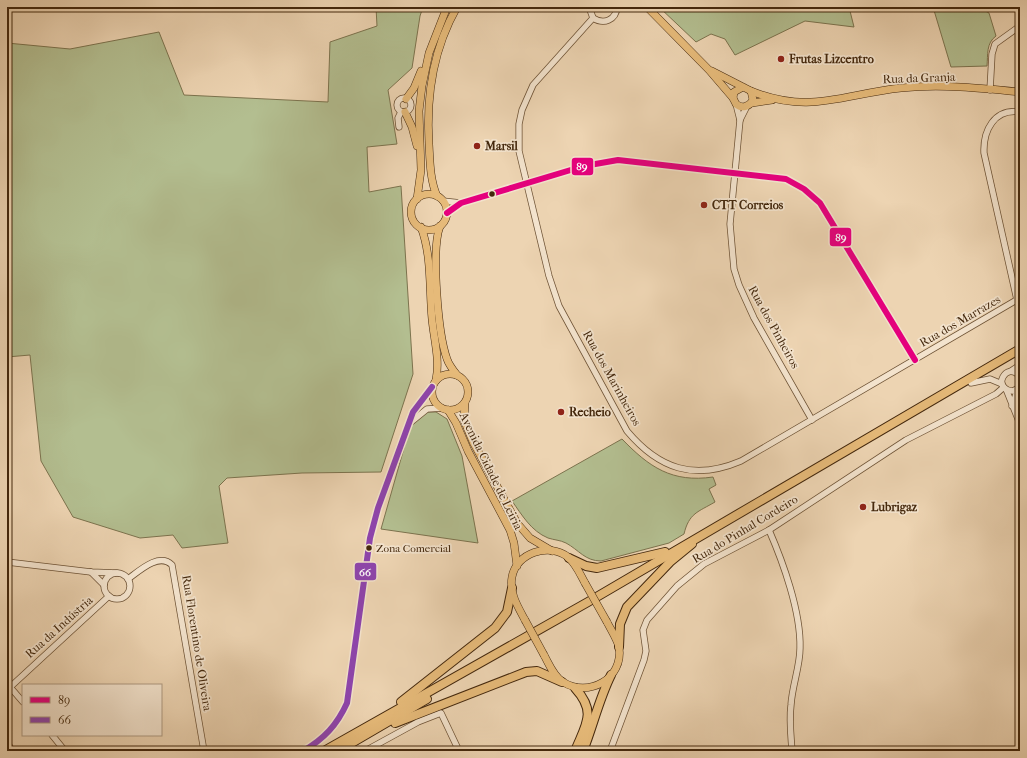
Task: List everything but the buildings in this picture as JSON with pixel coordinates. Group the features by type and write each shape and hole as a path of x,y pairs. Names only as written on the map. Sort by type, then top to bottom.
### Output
{"highway":[{"path":"337,747 1020,349"},
{"path":"367,735 692,544 1020,355"},
{"path":"619,647 620,624 627,607 670,562 692,544"},
{"path":"569,558 586,566 598,568 677,549"},
{"path":"337,747 346,736 408,698 495,628 507,612 512,588"},
{"path":"324,751 367,735 443,703 526,672 537,671 562,682"},
{"path":"583,751 591,733 602,693 611,675"},
{"path":"574,688 585,700 588,709 586,722 575,751"}],"main road":[{"path":"406,99 414,88 447,7"},
{"path":"437,196 430,166 428,124 429,98 436,59 446,30 457,7"},
{"path":"647,7 710,70 734,101 741,107 749,104 753,96 751,91 710,70"},
{"path":"429,53 420,102 421,162 417,199 412,209 412,214 414,220 421,227 426,245 432,320 438,358 436,380 432,387 433,399 445,409 459,408 465,404 468,396 468,387 464,380 457,375 447,360 442,335 435,246 440,226"},
{"path":"734,101 734,92 742,87"},
{"name":"Rua da Granja","path":"749,104 772,100 806,103 825,102 902,88 943,87 1020,92"},
{"name":"Rua da Granja","path":"751,91 772,100"},
{"path":"403,112 412,127 421,162"},
{"path":"417,199 425,195 437,196 443,201 447,213 445,221 440,226 432,229 421,227"},
{"path":"436,380 446,374 457,375"},
{"name":"Avenida Cidade de Leiria","path":"465,404 463,414 464,420 473,442 517,523 530,538 552,551 569,558"},
{"name":"Avenida Cidade de Leiria","path":"445,409 456,423 468,451 510,530 514,543 517,566"},
{"path":"552,551 531,554 522,559 512,577 512,588 515,601 554,673 562,682 574,688 586,689 596,686 611,675 616,665 619,647 607,622 569,558"}],"street":[{"path":"589,7 597,21 607,21 614,16 617,7"},
{"name":"Rua dos Marinheiros","path":"594,18 542,73 527,98 519,124 519,150 549,276 559,306 627,431 642,448 658,460 688,471 711,470 726,467 741,461 914,360"},
{"path":"990,90 992,54 995,44 1020,26"},
{"path":"399,127 398,118 403,112 409,110 411,106 410,102 406,99 399,100 397,104 398,109 403,112"},
{"name":"Rua dos Pinheiros","path":"734,101 740,120"},
{"name":"Rua dos Pinheiros","path":"749,104 740,120 734,173 730,236 734,269 738,286 754,318 812,420"},
{"name":"Rua dos Marrazes","path":"914,360 1019,299 984,153 984,141 986,130 993,121 1003,114 1020,112"},
{"path":"447,213 461,203 584,166 618,160 786,179 804,189 820,203 914,360"},
{"path":"443,201 461,203"},
{"path":"1020,365 1003,376 1004,387 1020,424"},
{"path":"1011,371 1020,375"},
{"path":"971,383 990,379 1013,391 1019,386"},
{"path":"1012,406 1019,386"},
{"path":"304,751 332,729 347,703 370,538 380,502 413,412 432,387"},
{"name":"Rua do Pinhal Cordeiro","path":"610,751 644,660 646,651 643,630 647,620 677,586 704,564 769,530 906,440 996,394 1004,387"},
{"path":"409,423 427,409 445,409"},
{"path":"769,530 780,555 795,610 800,637 800,649 791,705 792,751"},
{"name":"Rua Florentino de Oliveira","path":"128,579 157,560 164,560 172,565 204,751"},
{"path":"7,562 91,572 121,573 128,579 129,591 124,597 117,599 109,596 106,593 104,585 91,572"},
{"path":"104,585 110,575 117,573"},
{"name":"Rua da Indústria","path":"9,689 109,596"},
{"path":"9,689 22,701"},
{"path":"365,751 418,722 441,713 459,751"},
{"path":"53,736 65,751"},
{"path":"7,742 12,751"}],"green space":[{"path":"376,7 423,7 420,16 412,68 388,90 397,144 367,147 369,192 401,186 413,374 381,472 302,473 227,478 219,486 228,543 182,548 173,535 140,538 73,517 41,461 30,355 7,357 7,43 70,49 159,32 184,95 328,102 330,42 377,26"},
{"path":"659,7 849,7 854,27 805,21 735,55 725,39 711,34 696,42"},
{"path":"933,7 978,7 989,13 996,36 989,46 987,66 951,67"},
{"path":"427,412 436,412 447,419 462,456 478,543 381,529 410,427 416,419"},
{"path":"622,439 642,458 662,471 685,478 713,477 716,485 709,489 715,502 695,514 686,527 684,534 669,543 601,561 595,561 586,557 562,541 542,535 527,522 512,501"}],"transit line":[{"name":"89","path":"447,213 461,203 584,166 618,160 786,179 804,189 820,203 915,360"},
{"name":"66","path":"303,751 317,742 329,731 339,718 347,703 370,538 378,508 413,412 432,387"}],"place":[{"name":"Frutas Lizcentro","path":"781,59"},
{"name":"Marsil","path":"477,146"},
{"name":"CTT Correios","path":"704,205"},
{"name":"Recheio","path":"561,412"},
{"name":"Lubrigaz","path":"863,507"},
{"name":"Zona Comercial","path":"369,548"}]}
